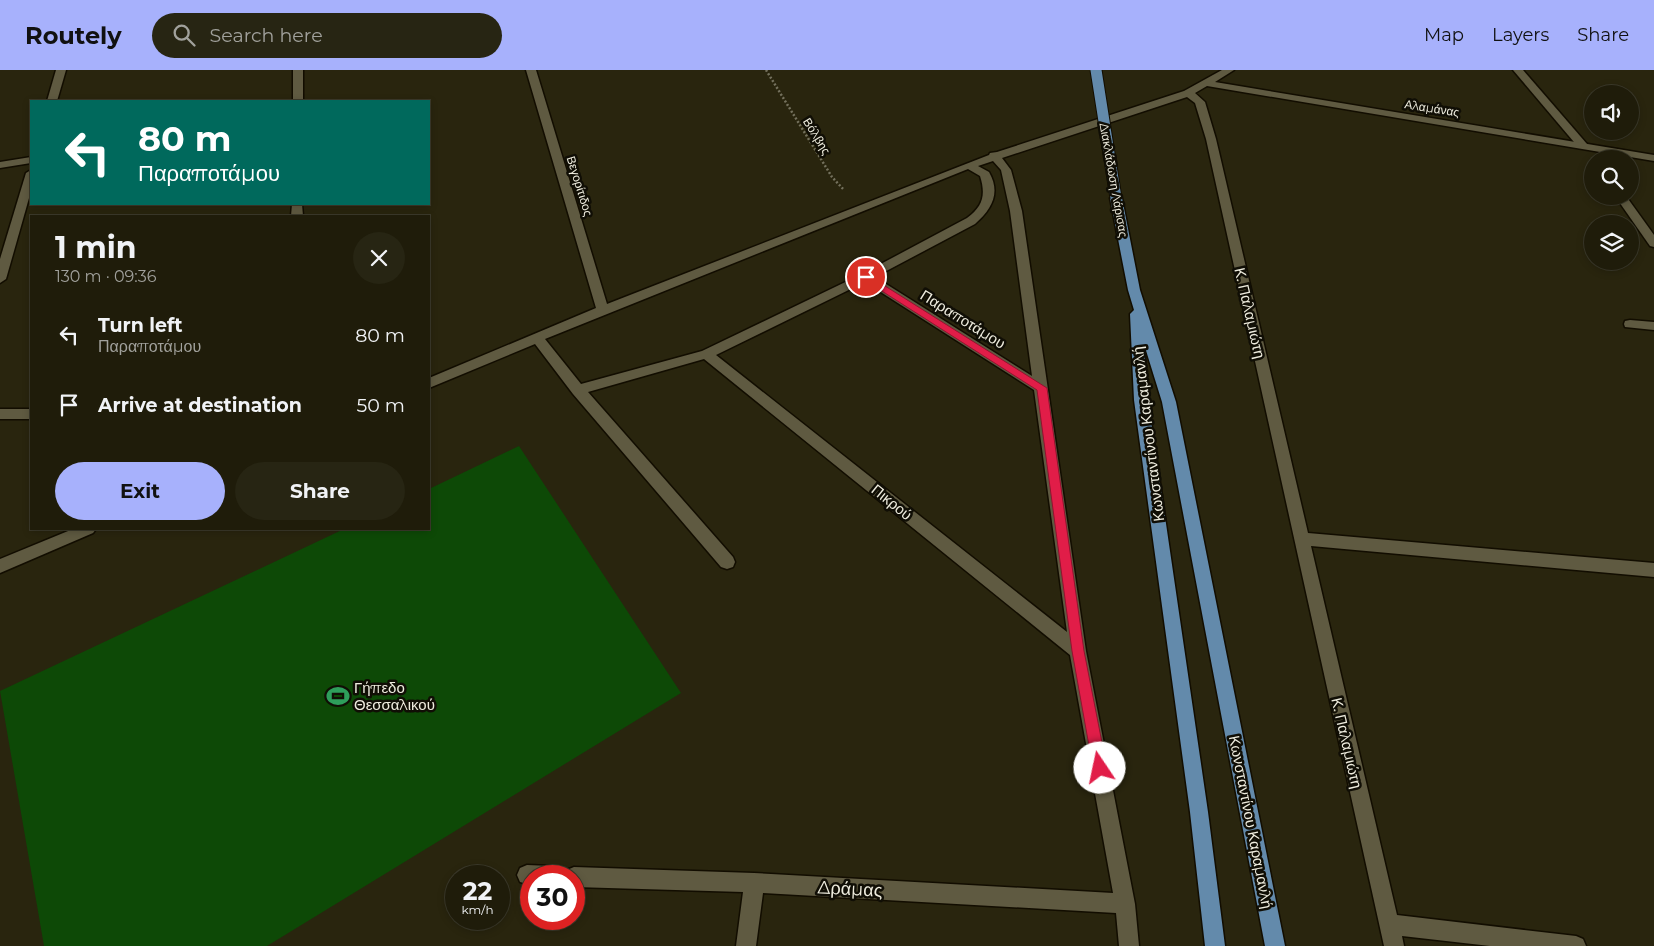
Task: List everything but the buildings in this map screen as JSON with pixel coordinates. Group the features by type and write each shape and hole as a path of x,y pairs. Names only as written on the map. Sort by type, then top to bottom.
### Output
{"main road":[{"name":"Διακλάδωση Λάρισας","path":"1096,70 1116,198 1134,290"},
{"name":"Κωνσταντίνου Καραμανλή","path":"1134,290 1141,400 1199,812 1215,946"},
{"name":"Κωνσταντίνου Καραμανλή","path":"1134,290 1169,402 1275,946"}],"street":[{"path":"52,100 61,70"},
{"path":"298,70 298,100"},
{"name":"Βεγορίτιδος","path":"531,70 603,310"},
{"path":"430,383 603,310 994,155 1188,93 1229,70"},
{"path":"1518,70 1586,150"},
{"name":"Αλαμάνας","path":"1206,83 1654,158"},
{"name":"Κ. Παλαμιώτη","path":"1188,93 1200,102 1208,128 1394,946"},
{"path":"994,155 1006,170 1012,185 1078,651 1125,904 1129,946"},
{"path":"0,164 30,160"},
{"path":"578,390 706,354 866,277 971,221 985,210 989,200 988,182 985,174 970,165"},
{"path":"0,279 30,177"},
{"path":"1627,205 1654,243"},
{"path":"0,237 15,230"},
{"name":"Παραποτάμου","path":"866,277 1042,388"},
{"path":"1630,324 1654,326"},
{"path":"537,338 578,390 727,562"},
{"name":"Πικρού","path":"706,354 1078,651"},
{"path":"0,414 30,414"},
{"path":"0,566 86,530"},
{"path":"1301,539 1654,570"},
{"name":"Δράμας","path":"585,877 754,883 1125,904"},
{"path":"746,946 754,883"},
{"path":"1389,924 1576,946"}],"path":[{"name":"Βόλβης","path":"766,70 832,177 860,208"}],"green space":[{"name":"Γήπεδο Θεσσαλικού","path":"519,446 681,693 267,946 44,946 0,691 342,530 430,530 430,489"}],"place":[{"name":"Γήπεδο Θεσσαλικού","path":"338,696"}],"route":[{"path":"866,277 1042,388 1078,651 1100,768"}]}
